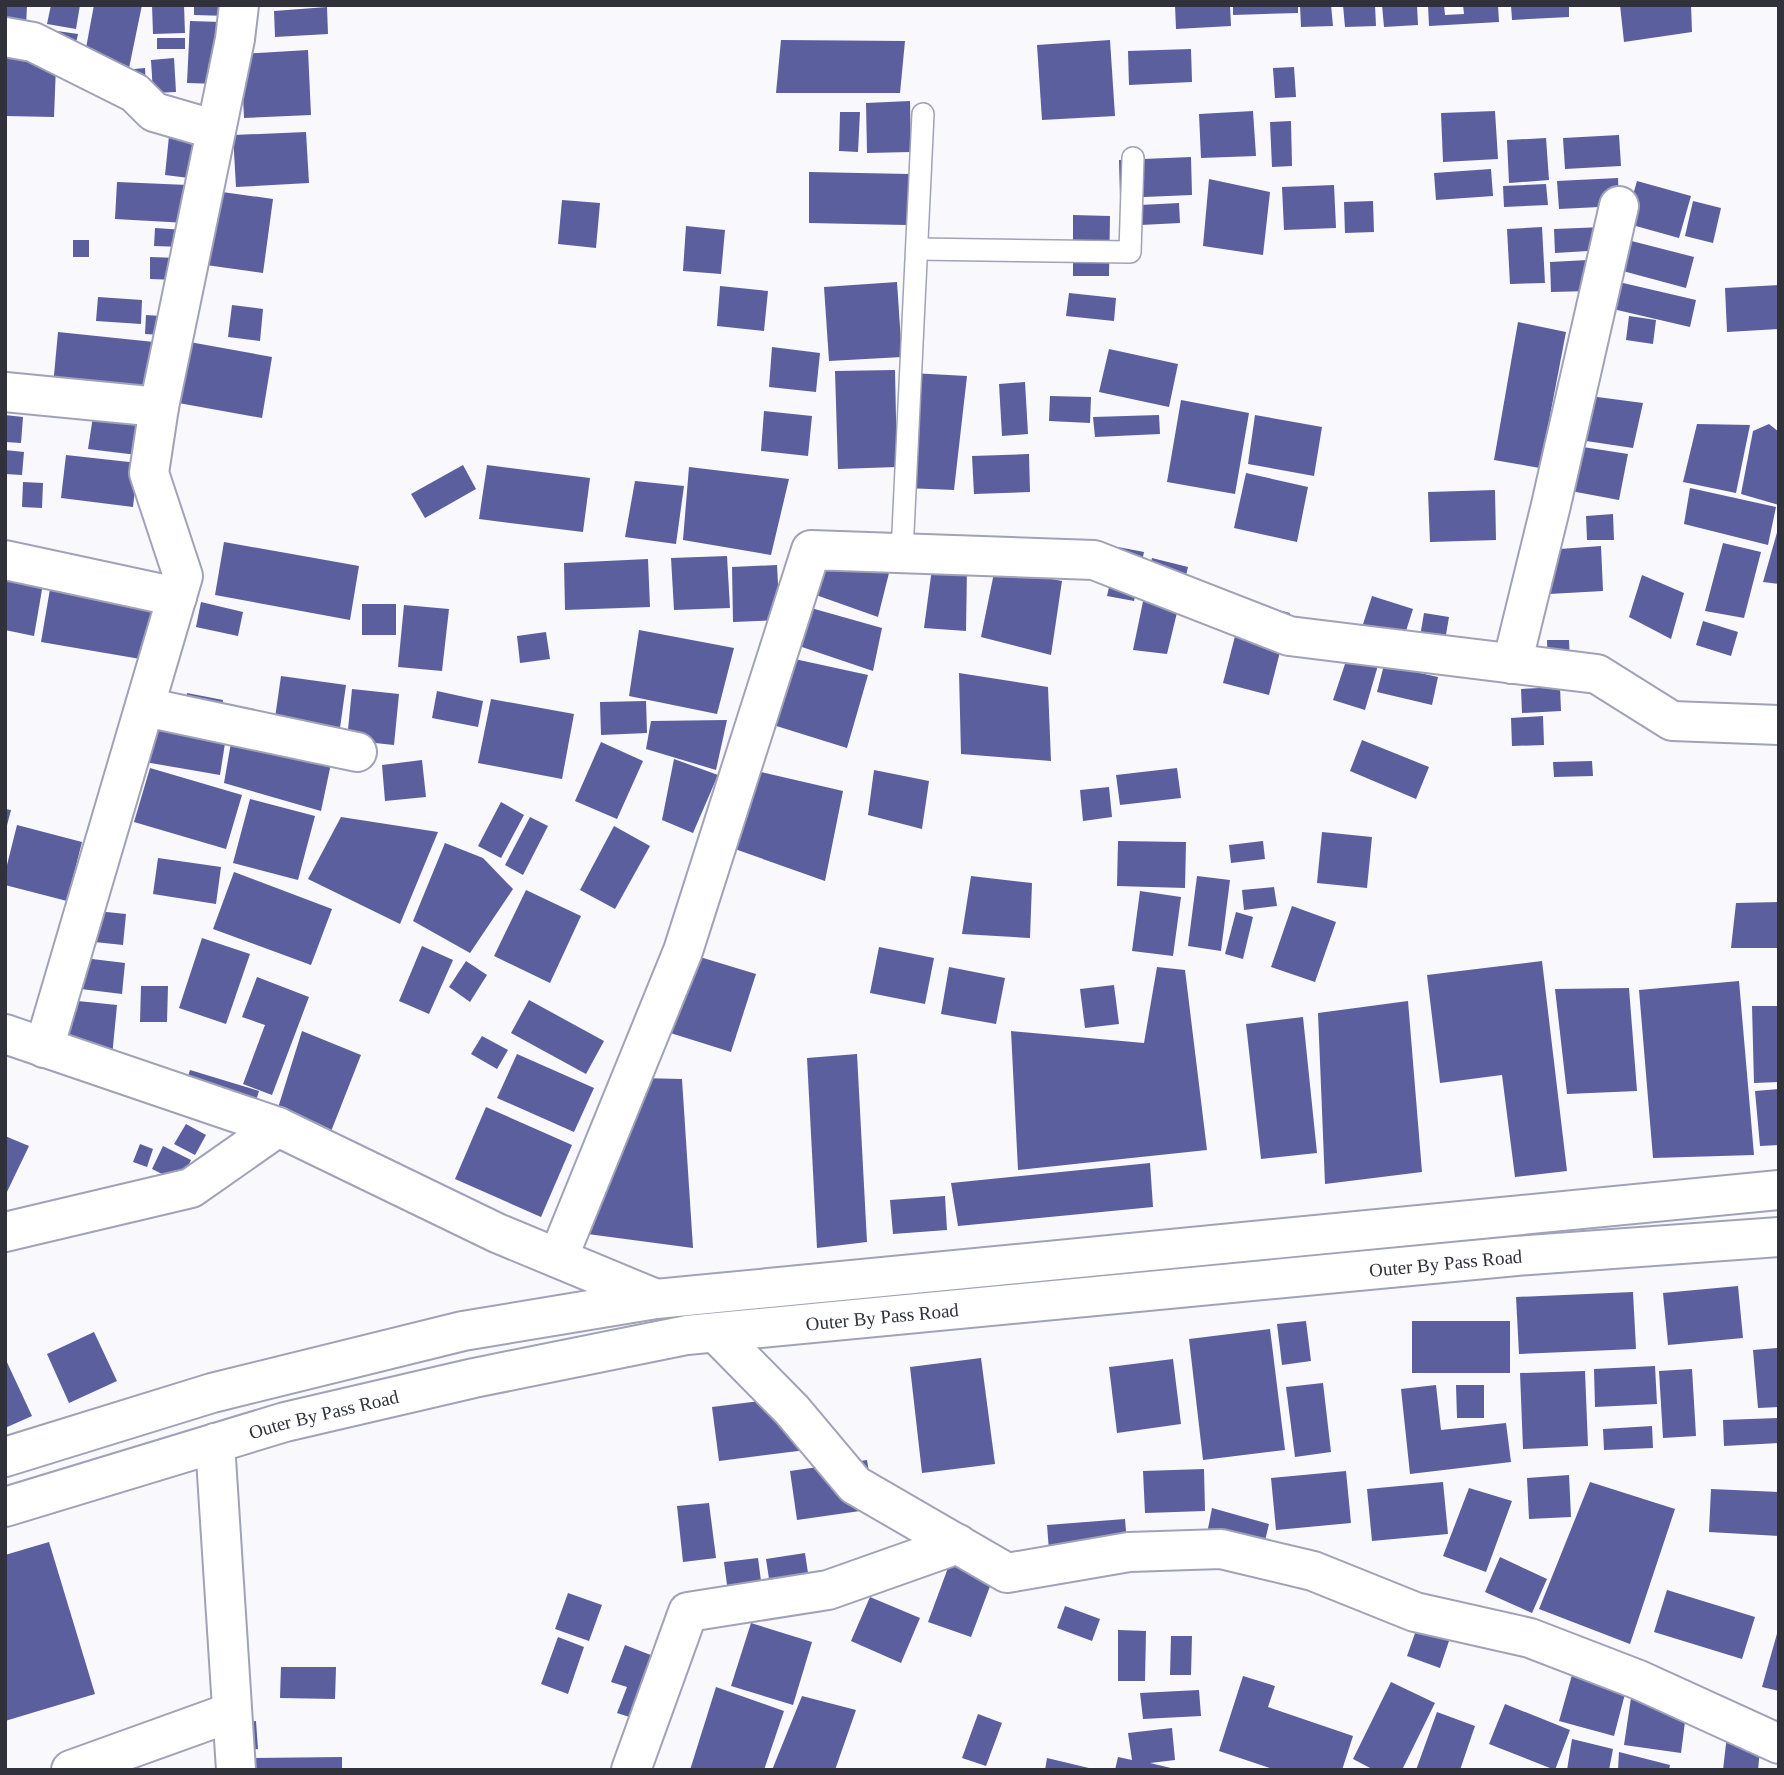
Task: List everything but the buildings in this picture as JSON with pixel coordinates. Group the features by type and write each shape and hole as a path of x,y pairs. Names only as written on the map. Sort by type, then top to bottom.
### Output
{"street":[{"path":"44,1048 183,576 149,473 159,407 235,39 239,5"},
{"path":"5,37 33,42 135,93 154,112 216,130"},
{"path":"1511,664 1619,206"},
{"path":"5,392 159,407"},
{"path":"558,1258 683,951 811,550 1094,560 1290,636 1597,674 1672,720 1779,726"},
{"path":"5,560 177,597"},
{"path":"145,706 357,752"},
{"path":"5,1034 278,1127 497,1233 656,1299"},
{"path":"5,1232 191,1188 278,1127"},
{"name":"Outer By Pass Road","path":"5,1457 212,1393 463,1331 656,1299 1779,1190"},
{"name":"Outer By Pass Road","path":"5,1507 285,1422 474,1378 687,1335 1502,1257 1779,1237"},
{"path":"716,1333 792,1410 855,1485 1007,1573 1129,1552 1221,1549 1300,1568 1415,1612 1530,1638 1639,1680 1779,1744"},
{"path":"215,1443 236,1770"},
{"path":"631,1770 688,1612 828,1590 958,1544"},
{"path":"71,1770 232,1712"}],"lane":[{"path":"902,553 923,114"},
{"path":"917,248 1129,252 1133,158"}]}
